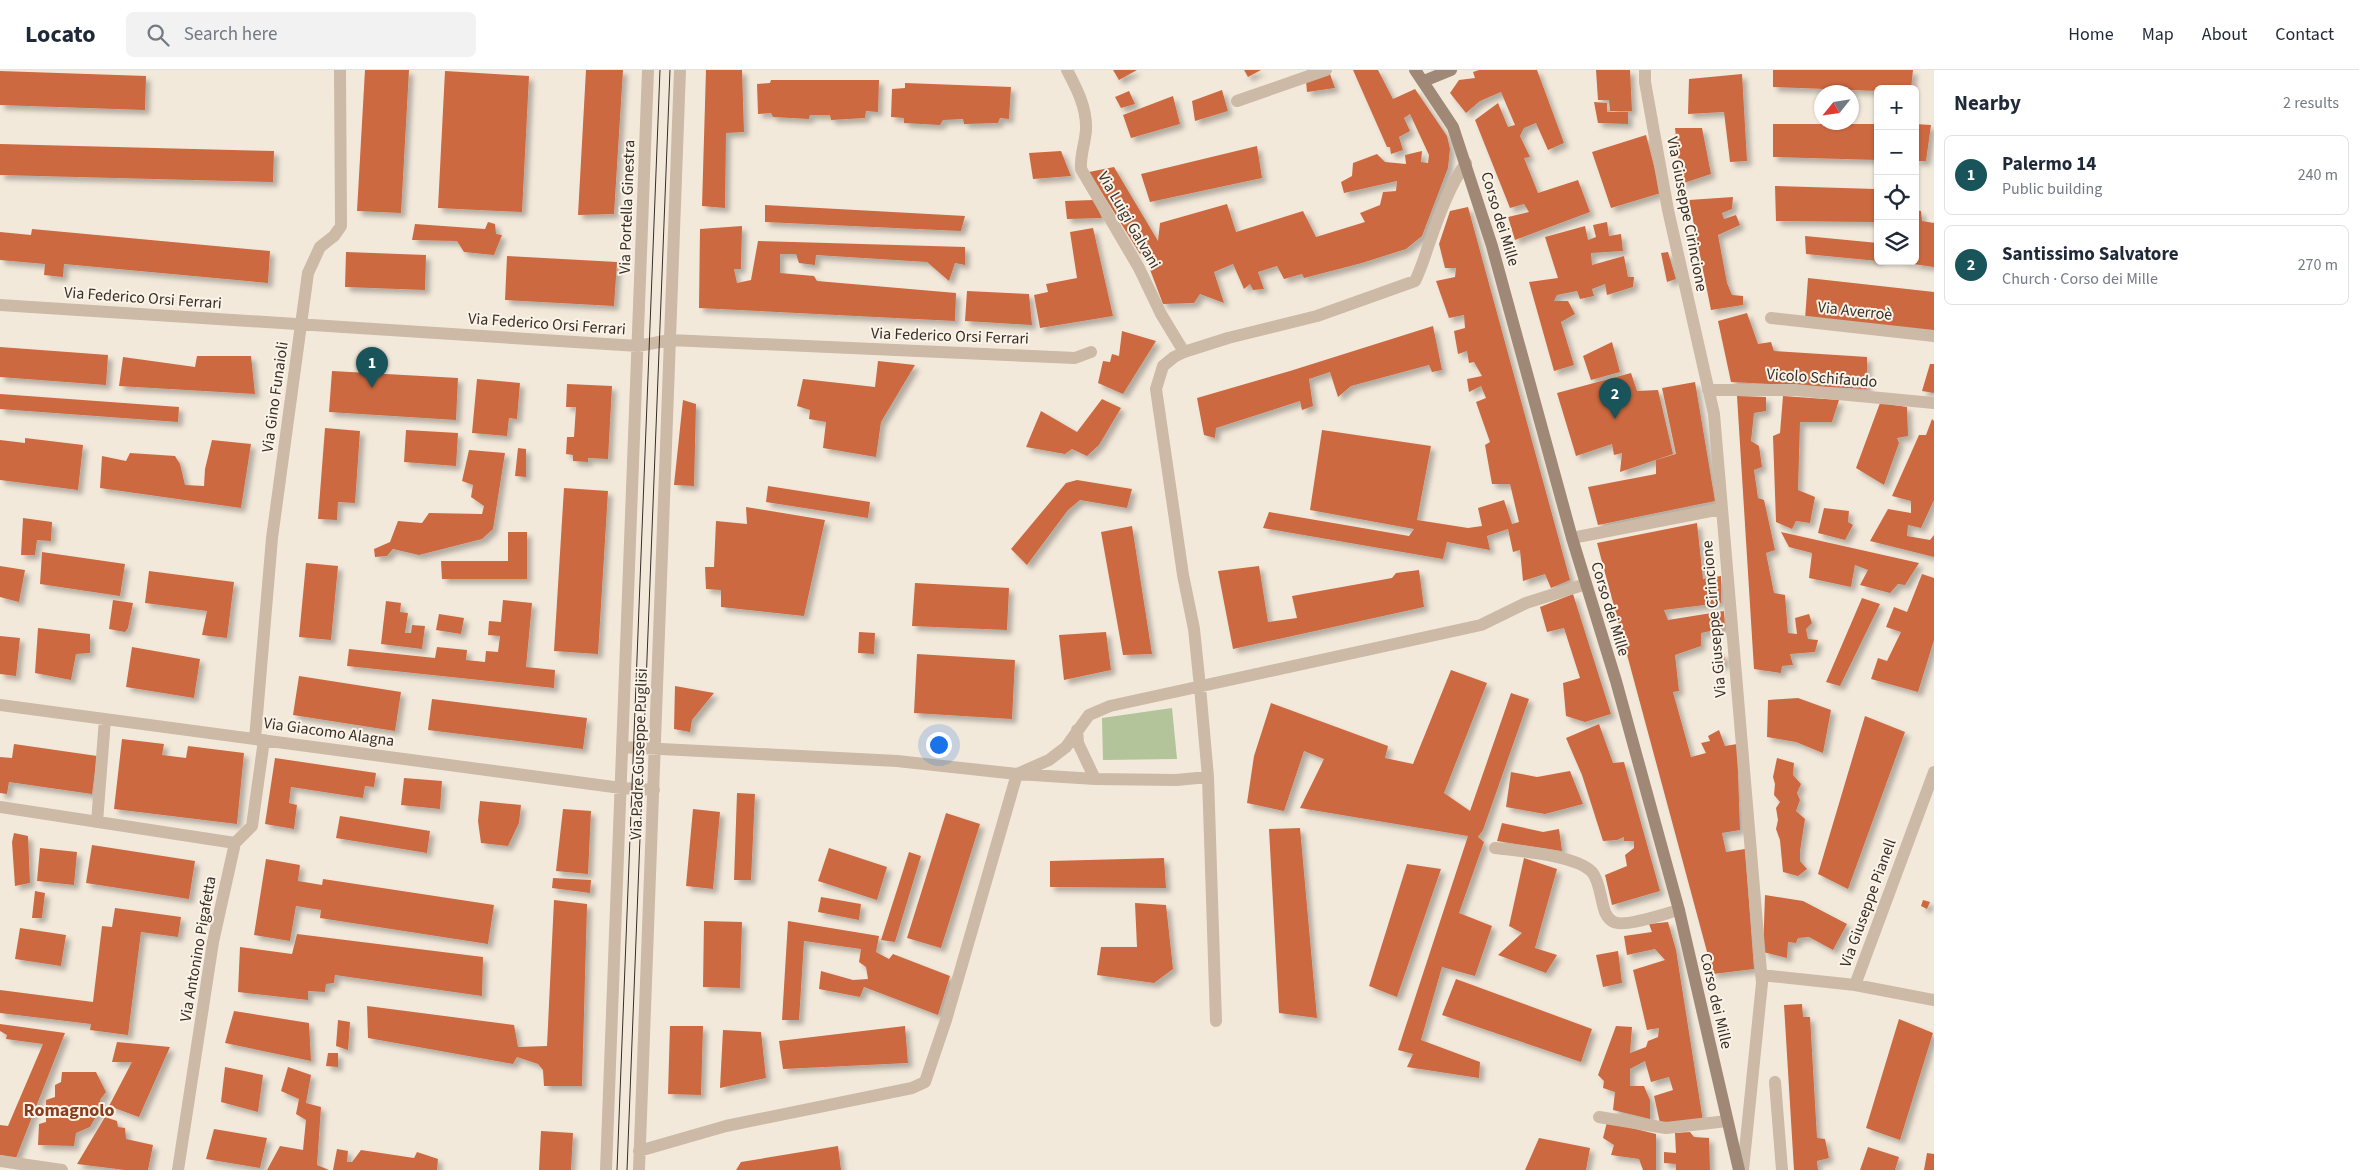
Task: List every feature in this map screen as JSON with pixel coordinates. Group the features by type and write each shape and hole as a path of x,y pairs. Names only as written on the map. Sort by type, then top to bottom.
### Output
{"street":[{"name":"Via Gino Funaioli","path":"260,740 272,538 308,273 320,247 334,236 341,226 340,70"},
{"name":"Via Portella Ginestra","path":"638,346 648,70"},
{"path":"670,340 680,70"},
{"name":"Via Luigi Galvani","path":"1067,70 1080,94 1085,115 1086,131 1080,160 1081,169 1140,268 1161,314 1184,352"},
{"path":"1238,101 1326,70"},
{"name":"Corso dei Mille","path":"1415,70 1453,127 1492,246 1572,538 1616,681 1679,910 1739,1170"},
{"path":"1424,81 1452,70"},
{"name":"Via Giuseppe Cirincione","path":"1645,70 1645,82 1668,210 1714,414 1761,975 1744,1170"},
{"path":"1216,1021 1208,777 1200,687 1194,629 1183,575 1156,389 1163,366 1184,352 1228,338 1317,316 1415,281 1423,266 1430,241 1454,183 1466,163"},
{"name":"Via Federico Orsi Ferrari","path":"0,305 302,326 638,346 670,340 1074,358 1091,352"},
{"name":"Via Averroè","path":"1772,318 1934,336"},
{"name":"Via Padre Guseppe Puglisi","path":"639,1170 670,340"},
{"name":"Via Padre Guseppe Puglisi","path":"606,1170 638,346"},
{"name":"Vicolo Schifaudo","path":"1708,390 1795,390 1934,403"},
{"path":"1572,538 1721,509"},
{"path":"1016,774 1049,760 1066,747 1089,715 1110,706 1481,625 1526,603 1586,584"},
{"name":"Via Giacomo Alagna","path":"0,705 621,788 654,790"},
{"path":"97,822 105,719"},
{"path":"1077,730 1078,743 1084,761 1095,779"},
{"path":"0,807 235,843 252,826 260,740"},
{"path":"622,747 897,761 1016,774 1095,779 1176,780 1208,777"},
{"name":"Via Giuseppe Pianell","path":"1761,975 1855,985 1934,772"},
{"path":"640,1151 726,1126 912,1088 926,1082 946,1020 1016,774"},
{"name":"Via Antonino Pigafetta","path":"178,1170 213,942 235,843"},
{"path":"1495,848 1556,857 1592,872 1599,886 1605,913 1612,922 1620,924 1634,922 1679,910"},
{"path":"1855,985 1934,1000"},
{"path":"1775,1082 1782,1170"},
{"path":"1600,1117 1666,1128 1727,1121"},
{"path":"0,1161 62,1170"}],"green space":[{"path":"1172,708 1177,759 1103,760 1102,718"}],"building":[{"path":"365,70 409,70 401,213 357,211"},
{"path":"586,70 623,70 614,214 578,215"},
{"path":"706,70 742,70 744,132 726,133 725,208 702,206"},
{"path":"1113,70 1137,70 1119,80"},
{"path":"1244,70 1261,70 1248,77"},
{"path":"1353,70 1378,70 1393,99 1415,89 1447,136 1450,149 1448,168 1422,236 1406,249 1304,278 1302,274 1284,279 1277,266 1258,272 1264,289 1253,290 1250,284 1244,289 1233,264 1214,272 1224,303 1200,294 1194,303 1163,304 1149,267 1156,264 1154,257 1140,254 1089,172 1114,167 1158,241 1160,223 1227,204 1236,232 1303,211 1316,237 1365,222 1360,213 1380,205 1383,192 1396,191 1397,181 1344,193 1341,182 1352,176 1353,163 1377,154 1385,162 1406,164 1405,155 1422,151 1421,162 1428,163 1429,155 1410,114 1404,118 1410,131 1399,137 1403,150 1391,154 1390,147 1387,147"},
{"path":"1479,70 1537,70 1564,143 1548,150 1536,123 1524,128 1520,136 1530,157 1524,158 1538,193 1578,180 1590,212 1515,240 1508,217 1529,212 1524,204 1510,208 1475,120 1498,103 1508,127 1515,125 1501,92 1480,101 1466,113 1450,93 1459,80 1475,78 1473,72"},
{"path":"1596,70 1630,70 1632,111 1610,111 1609,100 1598,100"},
{"path":"1773,70 1913,70 1911,85 1874,85 1874,91 1859,90 1859,85 1814,85 1814,89 1773,87"},
{"path":"0,71 146,76 145,110 0,105"},
{"path":"445,71 529,76 522,212 438,208"},
{"path":"1330,74 1335,88 1307,92 1306,81"},
{"path":"1742,74 1747,161 1730,162 1724,112 1688,114 1689,79"},
{"path":"771,80 879,80 878,112 866,111 865,118 831,120 830,115 810,115 809,119 773,117 771,113 758,114 757,84 770,83"},
{"path":"905,83 1011,87 1009,119 1000,118 998,123 964,124 963,119 943,120 940,125 904,123 904,118 891,117 892,89 905,88"},
{"path":"1222,90 1228,111 1195,121 1192,101"},
{"path":"1129,91 1135,104 1121,108 1115,97"},
{"path":"1173,96 1180,124 1131,138 1123,115"},
{"path":"1594,102 1607,103 1607,112 1628,112 1628,124 1598,123"},
{"path":"1773,124 1814,124 1814,130 1859,130 1859,124 1874,124 1874,160 1773,157"},
{"path":"1919,124 1931,125 1926,161 1919,161"},
{"path":"1675,128 1702,128 1711,174 1681,184"},
{"path":"1646,135 1661,193 1611,208 1592,152"},
{"path":"0,144 274,151 273,182 0,175"},
{"path":"1257,146 1262,178 1150,202 1141,174"},
{"path":"1061,151 1071,176 1033,179 1029,153"},
{"path":"1775,186 1874,189 1874,222 1776,221"},
{"path":"1733,197 1732,209 1722,213 1724,219 1736,215 1740,225 1718,235 1727,283 1732,295 1743,296 1743,305 1711,310 1689,200"},
{"path":"1094,200 1102,218 1067,219 1065,201"},
{"path":"765,205 965,216 961,231 765,222"},
{"path":"1468,207 1570,580 1551,588 1545,574 1523,581 1520,550 1513,552 1508,529 1487,536 1490,550 1447,542 1443,559 1263,528 1269,512 1409,536 1414,529 1310,510 1322,430 1431,446 1417,520 1468,528 1482,526 1478,508 1504,500 1512,524 1519,522 1510,484 1492,484 1485,445 1490,442 1476,402 1486,398 1481,386 1469,392 1467,379 1482,376 1474,362 1469,363 1467,351 1458,354 1454,331 1465,328 1464,315 1449,318 1436,281 1455,277 1456,268 1445,268 1439,244 1450,211"},
{"path":"1919,211 1921,211 1922,221 1934,223 1934,267 1919,265"},
{"path":"488,222 495,224 496,234 502,235 494,255 464,252 457,241 412,240 415,224 485,229"},
{"path":"1607,222 1609,236 1621,234 1623,251 1591,253 1592,265 1624,256 1628,277 1634,277 1633,287 1607,295 1605,284 1592,289 1594,296 1580,299 1577,291 1557,295 1554,301 1568,301 1575,314 1561,322 1574,365 1554,371 1529,282 1558,278 1545,237 1585,226 1588,240 1596,237 1593,225"},
{"path":"742,226 741,269 734,269 737,283 751,280 758,241 965,247 965,265 955,263 949,281 927,262 816,255 815,265 799,263 796,254 780,254 780,273 814,276 817,281 956,293 955,321 699,308 700,229"},
{"path":"1093,228 1113,316 1040,328 1034,295 1048,292 1046,284 1077,278 1070,232"},
{"path":"32,229 270,251 268,283 64,264 63,277 44,275 45,264 0,260 0,232 31,235"},
{"path":"1805,236 1874,243 1874,261 1806,254"},
{"path":"346,252 426,255 425,290 345,287"},
{"path":"1668,252 1676,279 1667,282 1661,253"},
{"path":"507,256 617,262 614,306 505,300"},
{"path":"1808,278 1934,292 1934,331 1805,319"},
{"path":"967,291 1029,294 1032,325 965,321"},
{"path":"1747,313 1758,344 1771,342 1774,351 1867,357 1867,389 1731,382 1718,321"},
{"path":"1433,326 1442,370 1432,372 1429,365 1351,386 1338,397 1330,372 1309,379 1313,406 1302,410 1300,401 1216,428 1215,438 1204,435 1197,398"},
{"path":"1122,331 1156,341 1123,394 1098,383 1103,361 1110,362 1112,354 1119,356"},
{"path":"1612,342 1620,372 1591,380 1583,356"},
{"path":"0,347 108,355 106,385 0,377"},
{"path":"197,356 251,356 255,394 119,386 123,357 195,367"},
{"path":"878,361 915,365 881,422 876,457 823,448 826,422 809,419 810,410 797,406 803,379 875,387"},
{"path":"1930,364 1934,364 1934,393 1922,391"},
{"path":"332,371 458,378 456,420 329,412"},
{"path":"1631,373 1637,391 1658,390 1673,454 1620,472 1622,453 1614,455 1612,444 1576,456 1557,393"},
{"path":"477,379 520,383 517,419 509,418 507,436 472,433"},
{"path":"1695,382 1715,501 1598,525 1588,487 1656,474 1656,460 1676,454 1662,388"},
{"path":"567,384 612,386 608,459 588,458 588,462 573,461 573,455 566,454 567,437 574,437 576,407 566,407"},
{"path":"0,394 179,407 178,422 0,409"},
{"path":"1737,396 1766,397 1766,411 1754,413 1751,441 1759,446 1762,467 1754,470 1758,498 1764,500 1775,550 1766,553 1774,593 1785,595 1788,633 1797,634 1795,618 1809,614 1812,623 1806,629 1808,639 1818,640 1815,652 1790,654 1793,665 1782,666 1781,673 1754,669"},
{"path":"1783,396 1839,400 1832,422 1800,422 1798,490 1815,497 1810,523 1796,521 1792,529 1776,522 1773,436 1780,433"},
{"path":"1102,399 1121,408 1099,445 1087,456 1072,449 1065,454 1026,447 1041,411 1077,432"},
{"path":"683,400 696,404 694,486 674,485"},
{"path":"1880,403 1907,407 1908,436 1897,438 1899,443 1884,485 1856,468"},
{"path":"1932,419 1934,421 1934,500 1921,528 1908,525 1907,536 1930,540 1934,535 1934,557 1870,541 1888,509 1911,513 1911,501 1892,496 1919,435 1926,435"},
{"path":"325,428 360,431 355,503 338,502 337,520 318,519"},
{"path":"406,430 458,433 456,466 404,462"},
{"path":"25,438 83,445 78,490 0,480 0,440 25,443"},
{"path":"212,440 251,444 241,508 100,488 102,456 126,461 130,453 175,456 180,464 185,485 204,486 205,469"},
{"path":"518,448 526,449 526,477 515,476"},
{"path":"469,450 505,453 493,529 482,539 419,555 393,549 387,556 375,557 374,549 390,542 398,521 422,523 429,513 482,514 484,506 471,497 473,485 462,481"},
{"path":"1077,480 1132,489 1127,508 1080,500 1068,510 1027,565 1011,549 1066,483"},
{"path":"768,486 870,502 868,518 766,502"},
{"path":"564,488 608,491 598,654 554,651"},
{"path":"746,507 825,520 804,616 721,607 721,590 706,589 705,567 714,567 716,521 747,524"},
{"path":"1824,508 1849,511 1848,522 1853,525 1845,540 1818,533"},
{"path":"23,518 52,522 51,541 37,540 35,555 21,555"},
{"path":"1697,523 1703,579 1721,576 1721,603 1664,610 1668,620 1724,611 1725,628 1701,633 1701,646 1675,655 1679,691 1673,692 1691,757 1706,753 1701,743 1710,741 1708,736 1719,730 1725,746 1737,744 1740,830 1722,833 1726,852 1745,849 1754,969 1713,974 1597,543"},
{"path":"1132,526 1152,654 1123,655 1101,532"},
{"path":"508,532 527,532 527,579 442,579 441,561 508,561"},
{"path":"1781,532 1919,563 1905,585 1898,584 1890,593 1860,585 1868,570 1855,565 1851,587 1809,578 1812,553 1789,547"},
{"path":"42,552 125,564 120,596 40,584"},
{"path":"306,563 338,566 331,640 299,637"},
{"path":"0,566 25,570 19,602 0,597"},
{"path":"1259,566 1268,622 1297,618 1292,596 1392,578 1396,573 1419,570 1424,607 1233,649 1218,571"},
{"path":"149,571 234,582 227,638 202,635 207,611 145,603"},
{"path":"1922,574 1934,578 1934,640 1918,692 1871,679 1878,658 1887,661 1901,632 1886,627 1894,607 1907,612"},
{"path":"915,583 1009,588 1007,630 912,626"},
{"path":"1573,594 1611,714 1585,722 1566,716 1563,683 1580,678 1564,628 1547,632 1540,607"},
{"path":"1862,598 1880,604 1840,686 1826,682"},
{"path":"113,600 133,603 128,628 125,632 109,629"},
{"path":"503,600 532,603 526,667 555,670 554,688 347,666 349,649 435,658 437,647 467,650 466,660 485,662 486,651 498,652 500,636 488,635 489,621 501,622"},
{"path":"386,601 401,603 400,612 408,613 405,633 411,633 412,625 425,626 422,649 381,644"},
{"path":"439,614 464,618 461,634 436,630"},
{"path":"38,628 90,634 90,653 76,654 71,680 35,673"},
{"path":"859,632 875,633 874,654 858,653"},
{"path":"1106,632 1111,670 1064,680 1059,635"},
{"path":"0,636 20,638 16,676 0,674"},
{"path":"132,647 200,659 194,698 126,687"},
{"path":"1724,653 1725,664 1718,666 1716,655"},
{"path":"917,654 1015,660 1012,719 914,713"},
{"path":"1451,670 1487,683 1444,793 1470,811 1511,693 1529,699 1483,830 1478,837 1484,842 1459,913 1492,926 1475,976 1442,967 1421,1040 1480,1062 1479,1078 1407,1067 1413,1054 1398,1050 1468,836 1300,808 1324,759 1304,751 1284,811 1247,803 1254,756 1271,703 1388,746 1385,758 1413,764"},
{"path":"299,676 401,692 395,731 293,715"},
{"path":"675,686 714,693 692,720 690,732 674,729"},
{"path":"1798,698 1831,710 1823,753 1796,742 1767,737 1768,700"},
{"path":"432,699 587,718 583,749 428,730"},
{"path":"1865,716 1905,732 1848,889 1818,874"},
{"path":"1599,724 1613,763 1624,762 1660,891 1612,905 1605,875 1627,866 1625,855 1634,848 1634,841 1624,841 1624,837 1617,840 1603,841 1582,775 1566,738"},
{"path":"122,739 164,744 162,755 186,758 188,746 244,753 237,824 114,809"},
{"path":"14,744 97,756 92,794 9,782 7,794 0,793 0,757 12,758"},
{"path":"275,758 376,773 374,787 365,786 363,798 291,787 289,803 297,805 294,829 265,824"},
{"path":"1777,758 1794,763 1793,775 1801,784 1797,793 1800,800 1796,811 1805,819 1800,861 1807,869 1798,876 1783,872 1780,840 1776,829 1778,820 1776,808 1780,802 1774,795 1775,784 1773,777"},
{"path":"1570,771 1583,804 1545,814 1506,807 1511,772 1537,777"},
{"path":"404,778 442,781 440,809 401,805"},
{"path":"737,793 755,794 751,880 734,880"},
{"path":"480,801 521,805 519,823 508,846 481,843 478,821"},
{"path":"563,809 591,811 588,874 556,871"},
{"path":"693,809 720,812 713,889 686,886"},
{"path":"946,813 980,824 941,948 907,938"},
{"path":"340,816 430,831 427,853 336,838"},
{"path":"1502,823 1543,832 1559,829 1562,851 1497,841"},
{"path":"1300,828 1317,1018 1279,1013 1269,829"},
{"path":"14,833 28,836 30,883 15,886 12,842"},
{"path":"92,845 195,861 189,899 86,883"},
{"path":"40,848 77,852 74,885 37,881"},
{"path":"829,848 887,867 877,900 818,881"},
{"path":"909,852 921,856 895,942 881,940"},
{"path":"1164,858 1166,888 1050,887 1050,861"},
{"path":"1524,858 1557,869 1535,948 1557,955 1546,973 1498,955 1522,933 1509,926"},
{"path":"266,859 300,865 298,881 322,885 323,879 494,905 488,944 320,918 321,910 296,906 290,941 254,935"},
{"path":"1407,864 1441,869 1397,997 1369,986"},
{"path":"553,878 591,880 590,893 552,888"},
{"path":"35,891 45,893 42,918 32,918"},
{"path":"1765,895 1803,901 1847,924 1833,950 1809,937 1798,938 1796,943 1788,942 1787,958 1763,952"},
{"path":"821,897 861,904 859,920 818,912"},
{"path":"554,900 587,904 582,1086 544,1086 543,1070 538,1064 517,1057 513,1064 368,1038 367,1006 514,1025 518,1047 547,1046"},
{"path":"1923,900 1930,902 1927,909 1921,906"},
{"path":"1135,903 1166,905 1173,969 1154,983 1097,975 1101,947 1137,947"},
{"path":"115,908 181,917 178,937 141,932 128,1035 90,1030 91,1024 0,1013 0,990 93,1002 102,926 112,927"},
{"path":"704,921 742,922 740,988 703,987"},
{"path":"788,921 879,936 876,952 889,959 893,954 950,976 938,1015 864,987 860,997 819,989 821,971 853,980 868,979 866,967 859,962 861,949 804,941 799,1020 782,1020"},
{"path":"1668,922 1676,950 1703,1121 1660,1123 1654,1096 1673,1090 1669,1077 1651,1082 1645,1061 1630,1069 1630,1086 1644,1086 1650,1100 1650,1119 1613,1110 1615,1092 1603,1088 1604,1081 1598,1075 1616,1026 1632,1027 1630,1053 1646,1047 1648,1041 1658,1037 1659,1028 1647,1030 1633,970 1665,960 1655,949 1627,955 1624,936 1652,932 1649,924"},
{"path":"20,928 66,935 61,966 15,959"},
{"path":"297,934 483,957 482,996 335,975 334,983 326,984 325,992 308,991 308,1000 238,992 240,947 292,954"},
{"path":"1618,951 1622,983 1603,987 1596,955"},
{"path":"1456,979 1592,1029 1581,1062 1442,1015"},
{"path":"1802,1004 1803,1017 1810,1017 1817,1138 1825,1139 1829,1158 1817,1161 1818,1170 1794,1170 1784,1005"},
{"path":"234,1011 309,1023 311,1061 225,1043"},
{"path":"1899,1019 1933,1033 1900,1140 1866,1128"},
{"path":"338,1020 350,1022 348,1050 336,1046"},
{"path":"0,1024 65,1033 16,1158 0,1155 0,1125 8,1126 43,1044 6,1039 7,1035 0,1031"},
{"path":"670,1026 703,1026 701,1095 668,1094"},
{"path":"905,1026 908,1063 783,1069 779,1041"},
{"path":"723,1030 761,1032 766,1078 720,1088"},
{"path":"117,1042 170,1047 139,1117 109,1106 132,1062 112,1062"},
{"path":"328,1053 338,1053 338,1067 326,1066"},
{"path":"225,1067 263,1075 258,1112 221,1102"},
{"path":"288,1067 311,1075 306,1103 321,1107 317,1165 329,1170 267,1170 280,1146 303,1150 306,1120 296,1114 299,1099 281,1091"},
{"path":"62,1072 96,1072 106,1092 100,1100 102,1106 90,1127 76,1133 74,1146 38,1145 39,1124 46,1122 46,1100 55,1097 55,1085 61,1082"},
{"path":"105,1117 117,1121 118,1127 125,1128 126,1139 153,1145 148,1170 125,1170 77,1164"},
{"path":"1607,1122 1656,1134 1656,1170 1643,1170 1639,1159 1611,1155 1614,1145 1603,1138"},
{"path":"214,1129 267,1138 260,1168 206,1159"},
{"path":"541,1131 573,1133 571,1170 539,1170"},
{"path":"1690,1132 1694,1137 1709,1138 1710,1170 1676,1170 1676,1164 1664,1163 1664,1152 1676,1153 1675,1133"},
{"path":"1539,1138 1590,1148 1586,1170 1525,1170"},
{"path":"838,1146 841,1170 736,1170 741,1162"},
{"path":"1868,1147 1899,1157 1895,1170 1860,1170"},
{"path":"337,1149 348,1151 347,1162 352,1162 361,1150 414,1158 417,1152 438,1159 437,1170 333,1170"},
{"path":"1927,1153 1934,1154 1934,1170 1924,1170"}],"tram line":[{"path":"617,1170 660,70"},
{"path":"627,1170 670,70"}],"place":[{"name":"Palermo 14","path":"372,388"},
{"name":"Santissimo Salvatore","path":"1615,419"}],"district":[{"name":"Romagnolo","path":"69,1110"}]}
